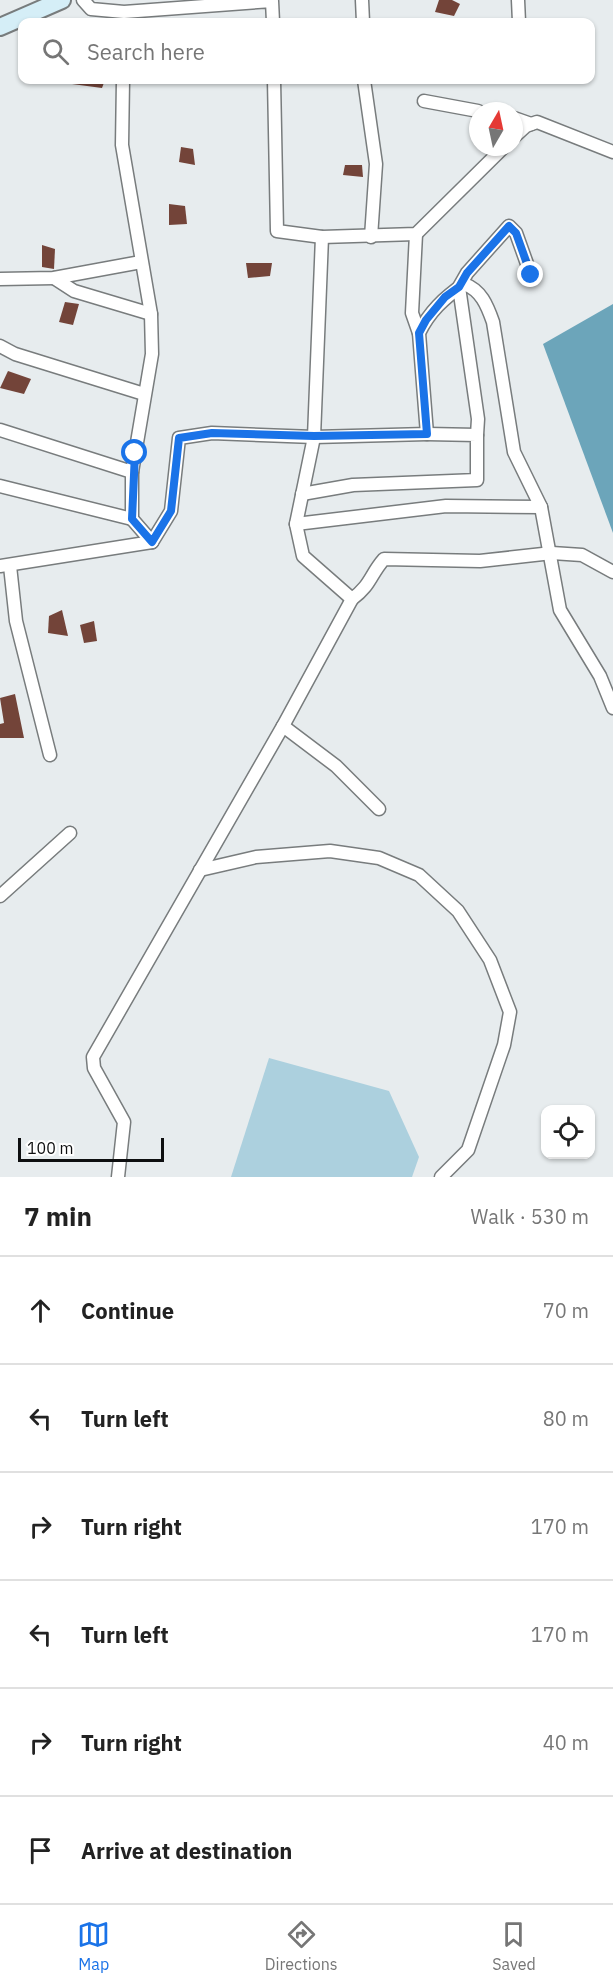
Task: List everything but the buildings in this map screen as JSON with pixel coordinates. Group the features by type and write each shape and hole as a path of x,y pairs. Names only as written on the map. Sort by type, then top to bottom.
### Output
{"street":[{"path":"21,18 62,0"},
{"path":"83,0 91,9 123,17 273,1 273,18"},
{"path":"362,0 363,18"},
{"path":"518,0 519,18"},
{"path":"0,27 18,19"},
{"path":"123,84 122,145 151,314 152,354 132,472 132,519"},
{"path":"274,84 277,231 322,237 416,234 495,156"},
{"path":"365,84 376,164 371,237"},
{"path":"423,101 469,109"},
{"path":"523,121 531,124"},
{"path":"523,130 537,122 613,152"},
{"path":"302,494 353,485 477,480 478,419 459,287 467,273 509,226 516,233 531,275"},
{"path":"416,234 412,313 419,333 427,434"},
{"path":"322,237 314,436 296,524 303,556 352,599"},
{"path":"0,279 54,278 141,262"},
{"path":"54,278 74,291 151,314"},
{"path":"419,333 426,320 445,297 464,284 473,287 485,302 493,321 514,452 541,507 552,553 560,610 600,676 613,708"},
{"path":"0,346 15,354 144,394"},
{"path":"0,430 132,472"},
{"path":"50,755 16,621 5,566 152,542 171,511 179,438 212,433 314,436 477,435"},
{"path":"0,486 132,519 152,542"},
{"path":"296,524 446,506 541,507"},
{"path":"118,1177 124,1122 94,1068 93,1057 283,726 352,599 368,587 376,568 384,559 480,561 552,553 582,555 613,572"},
{"path":"283,726 336,766 380,809"},
{"path":"0,896 70,833"},
{"path":"200,870 256,857 330,851 379,858 419,875 458,911 490,960 510,1012 504,1045 468,1150 441,1177"}],"shaded area":[{"path":"613,304 613,533 543,344"},
{"path":"269,1058 389,1091 419,1157 412,1177 231,1177"}],"route":[{"path":"135,453 132,472 132,519 152,542 171,511 179,438 212,433 314,436 427,434 419,333 426,320 445,297 459,287 467,273 509,226 516,233 531,275"}]}
